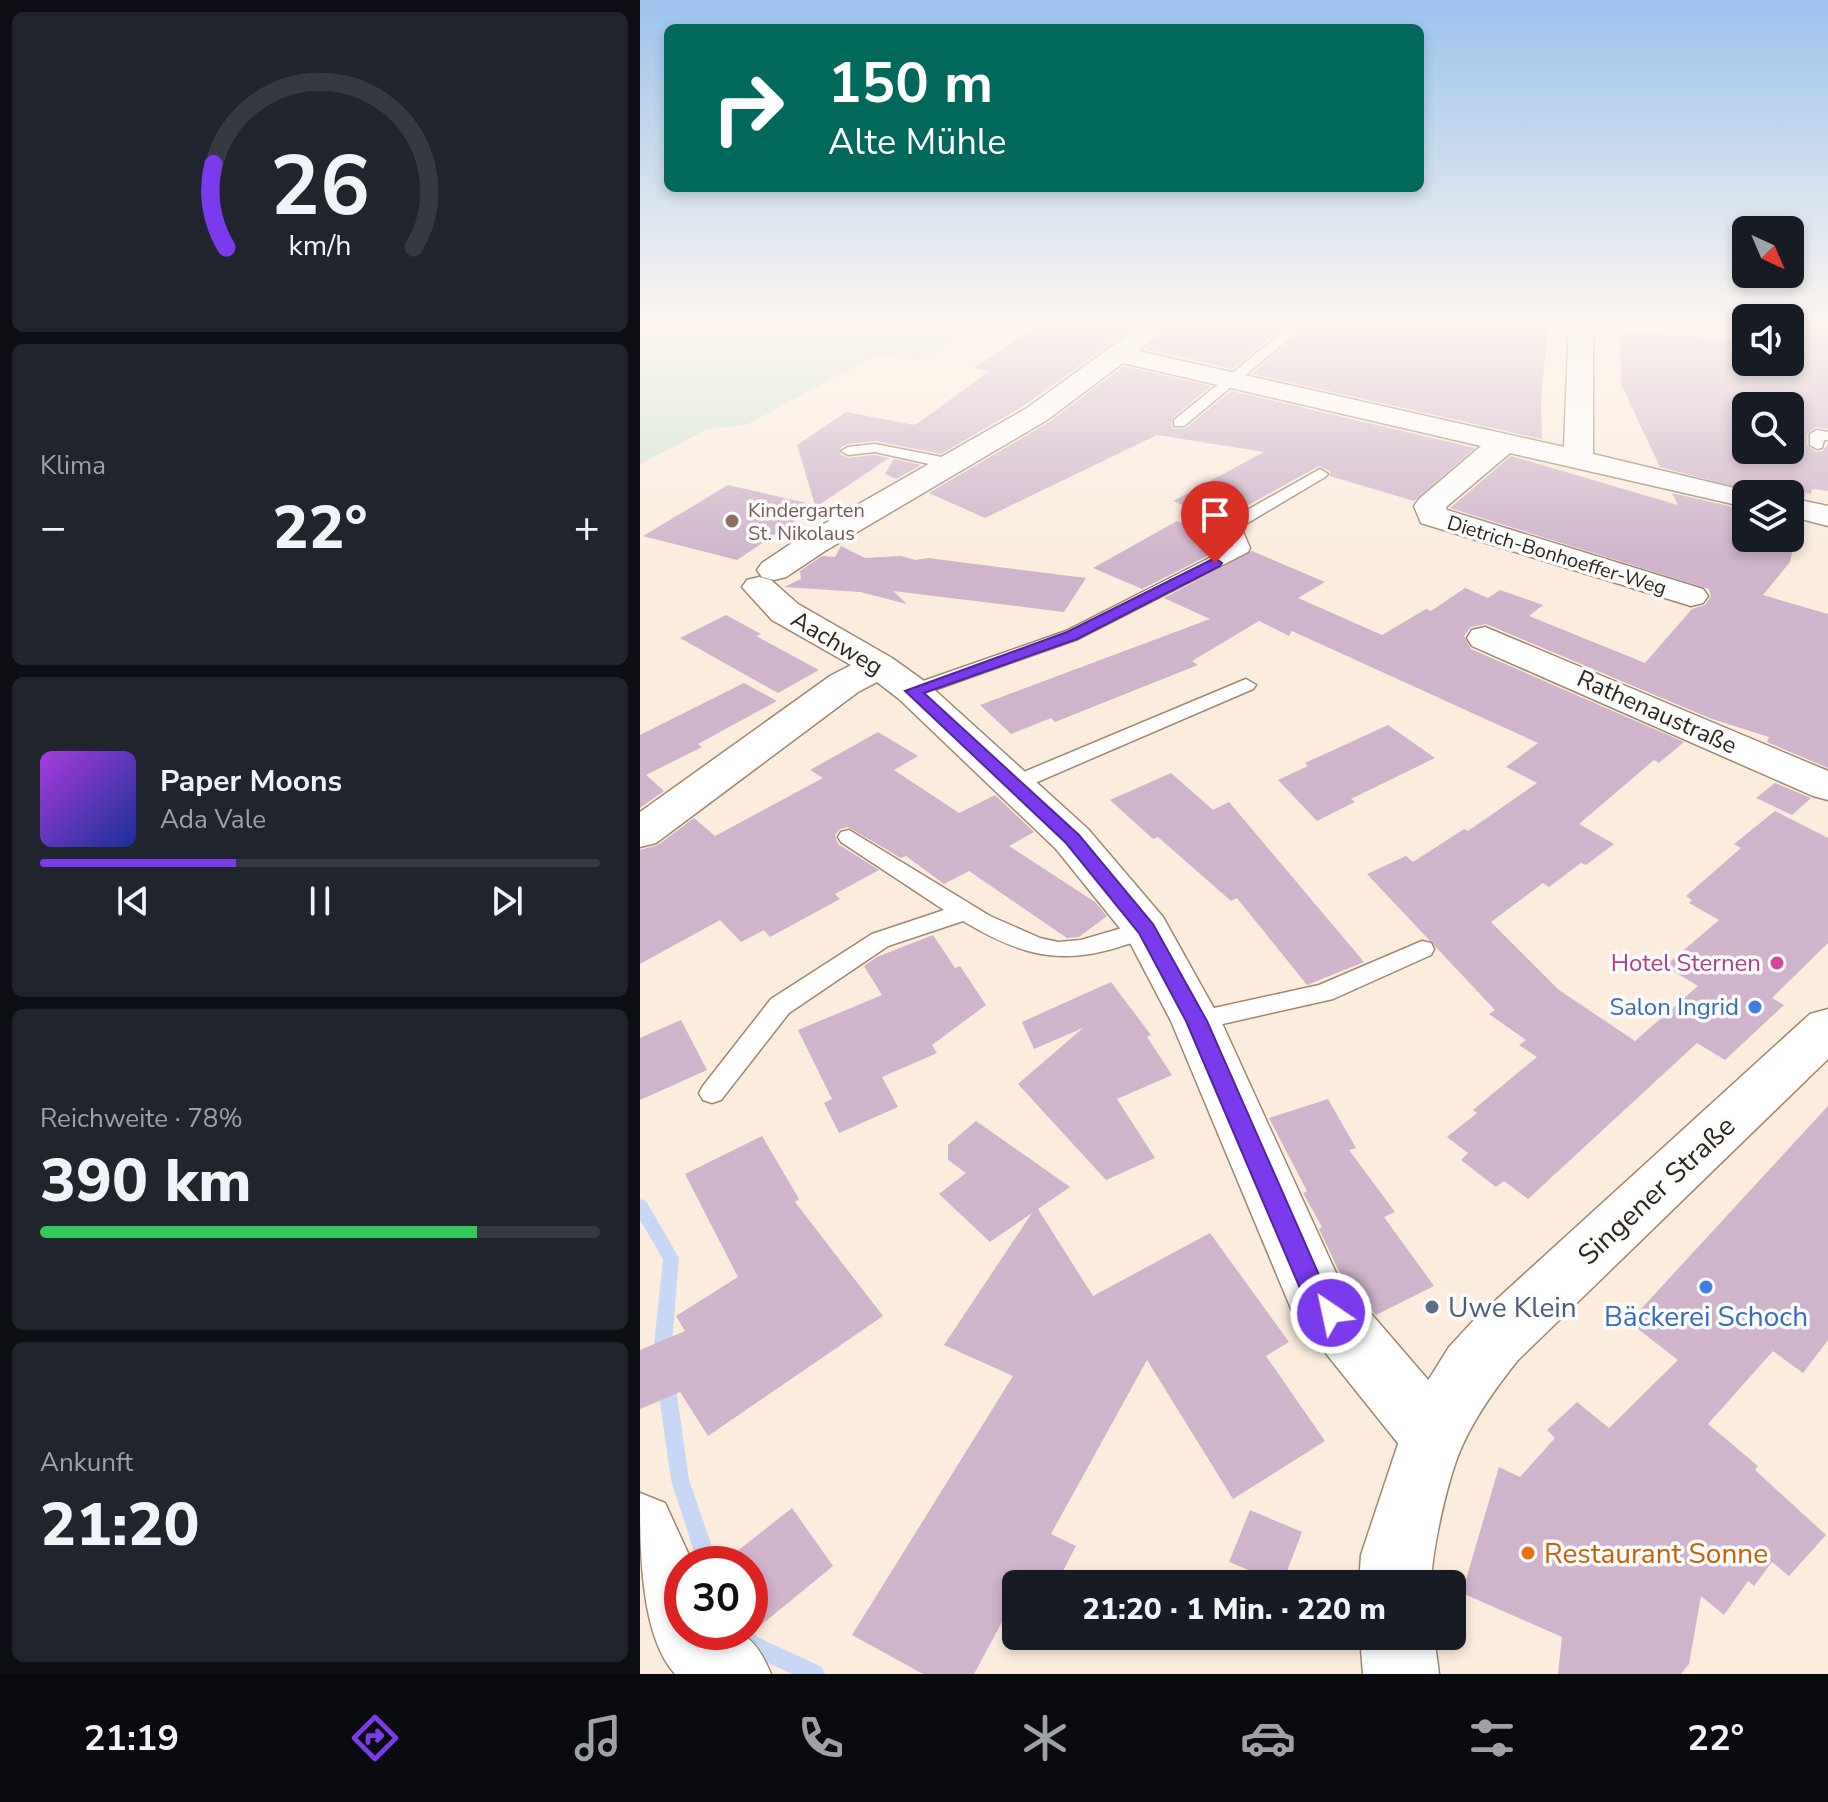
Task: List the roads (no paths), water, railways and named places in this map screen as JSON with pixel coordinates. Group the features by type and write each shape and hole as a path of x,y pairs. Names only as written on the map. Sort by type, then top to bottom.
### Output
{"street":[{"path":"952,464 1054,401"},
{"path":"1318,401 1732,495"},
{"path":"1578,461 1579,401"},
{"name":"Dietrich-Bonhoeffer-Weg","path":"1502,444 1435,500 1430,506 1432,516 1691,596"},
{"name":"Aachweg","path":"952,464 813,544 767,579 785,612 896,679 1014,784 1072,839 1146,929 1196,1021 1314,1292 1432,1434"},
{"path":"1804,510 1828,516"},
{"name":"Rathenaustraße","path":"1485,638 1828,787"},
{"path":"640,833 844,684 896,679"},
{"name":"Singener Straße","path":"1395,1570 1396,1555 1432,1434 1472,1368 1496,1340 1828,1028"},
{"path":"640,1528 664,1581"},
{"path":"704,1650 733,1674"},
{"path":"1398,1650 1401,1674"}],"lane":[{"path":"1179,423 1206,401"},
{"path":"848,451 875,448 952,464"},
{"path":"896,679 1072,635 1242,548 1232,525 1320,474"},
{"path":"1014,784 1246,685"},
{"path":"849,837 965,912 1020,941 1055,950 1091,948 1146,929"},
{"path":"712,1093 780,1006 880,940 965,912"},
{"path":"1196,1021 1324,993 1422,949"}],"waterway":[{"path":"640,1206 671,1258 662,1355"},
{"path":"666,1381 680,1480 702,1546"},
{"path":"763,1650 815,1674"}],"place":[{"name":"Kindergarten St. Nikolaus","path":"732,521"},
{"name":"Hotel Sternen","path":"1777,963"},
{"name":"Salon Ingrid","path":"1755,1007"},
{"name":"Bäckerei Schoch","path":"1706,1287"},
{"name":"Uwe Klein","path":"1432,1307"},
{"name":"Restaurant Sonne","path":"1528,1553"}]}
